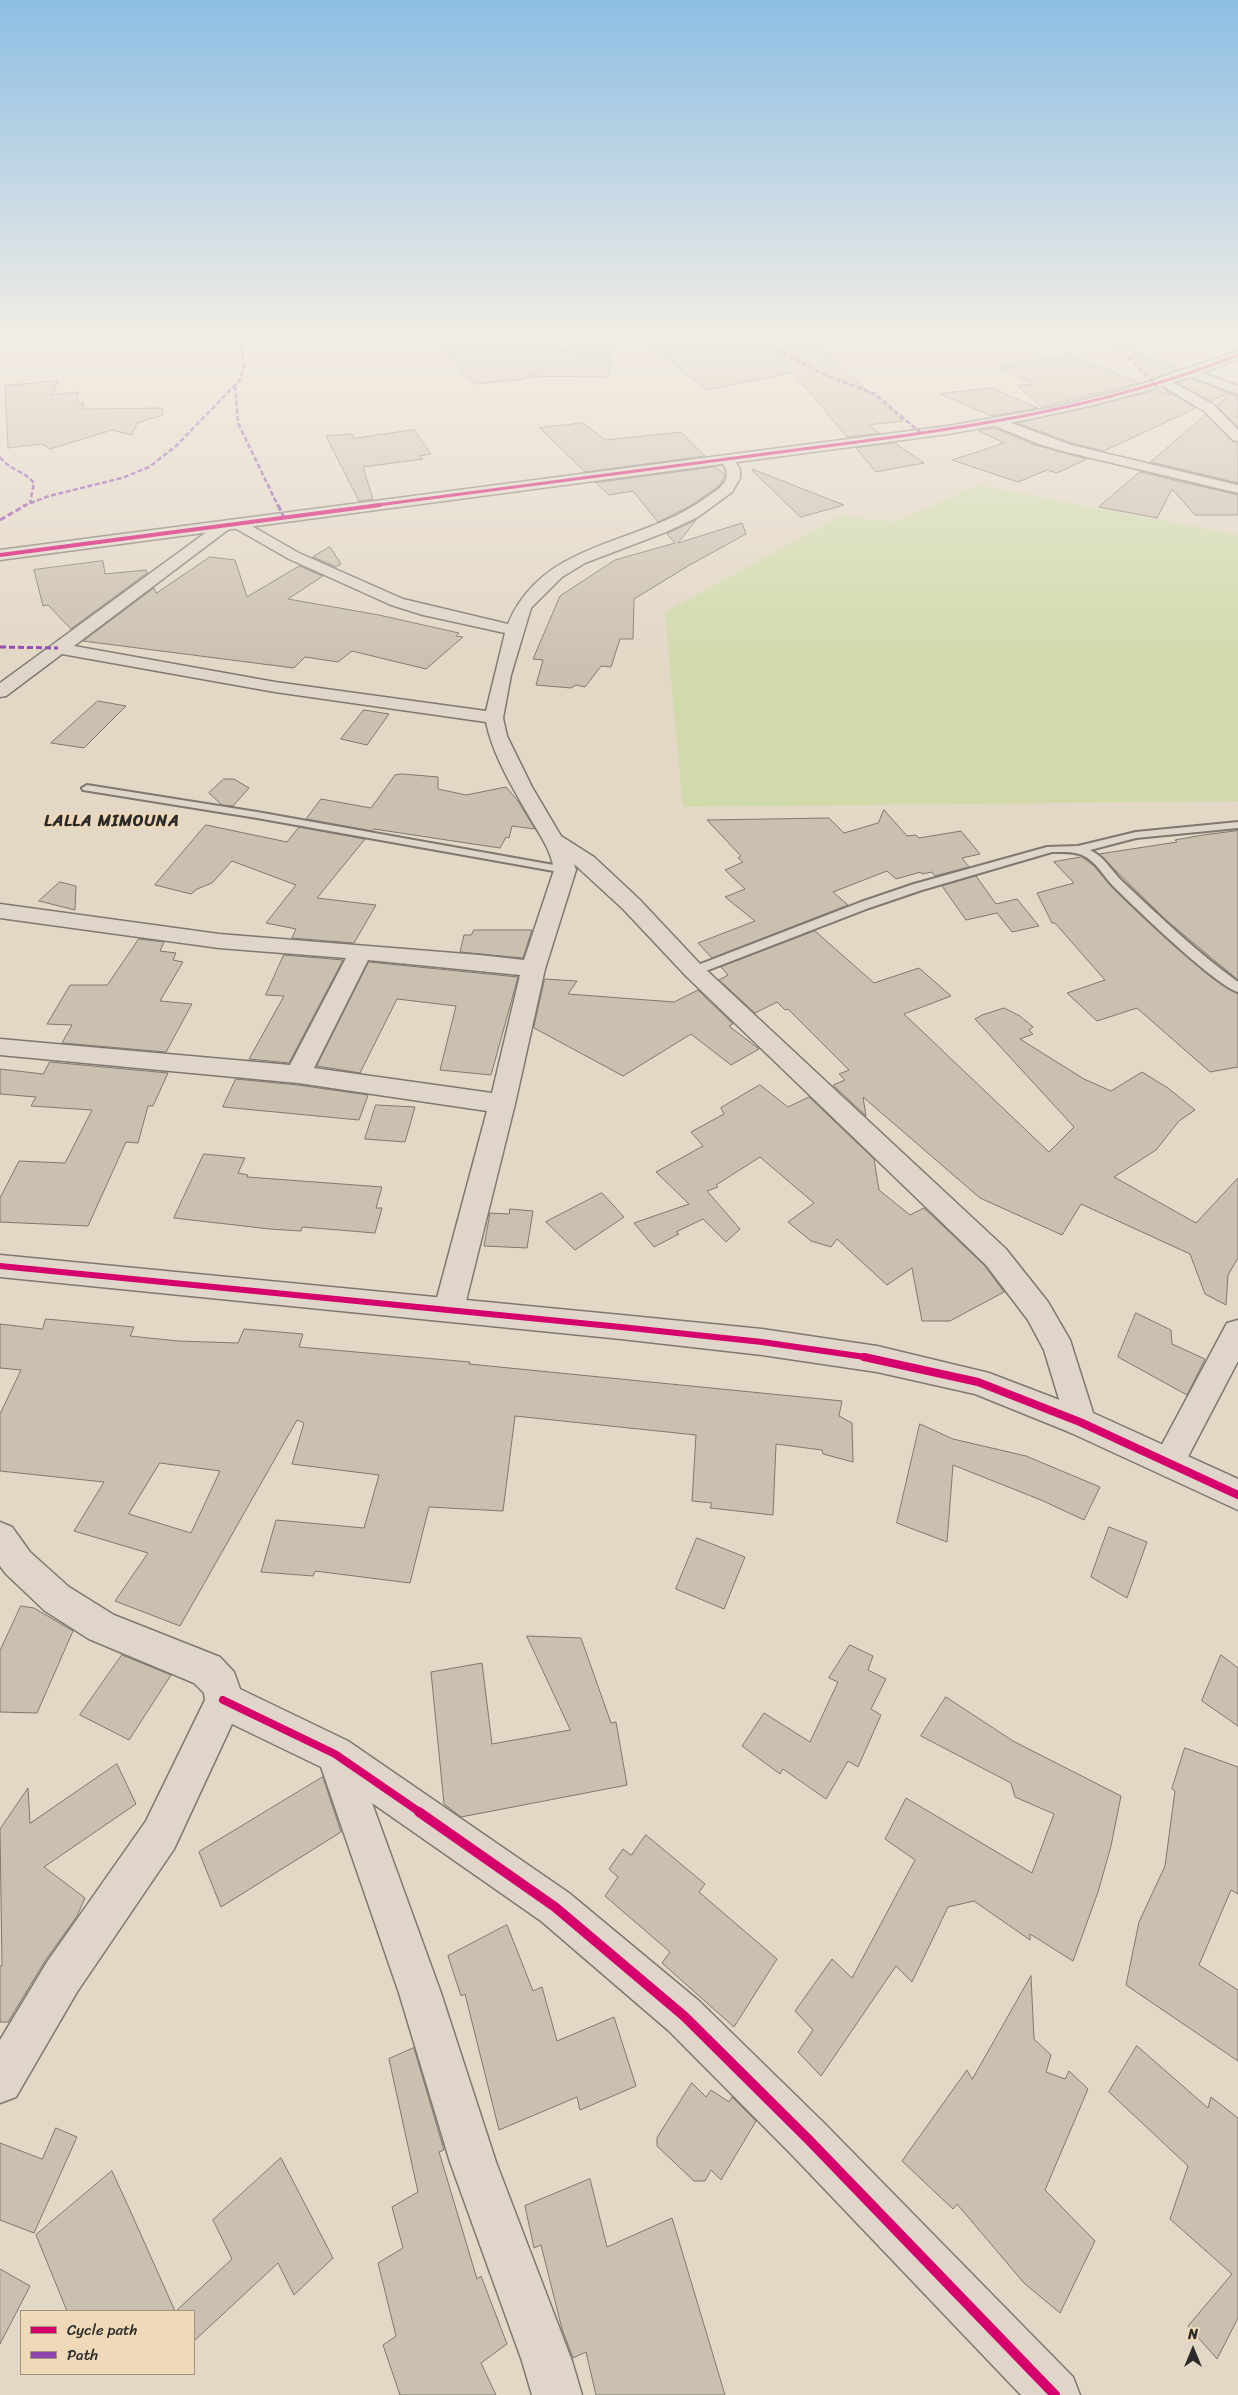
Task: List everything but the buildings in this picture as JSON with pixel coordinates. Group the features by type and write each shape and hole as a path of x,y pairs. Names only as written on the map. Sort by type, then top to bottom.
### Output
{"street":[{"path":"0,555 827,447"},
{"path":"1063,447 1238,489"},
{"path":"449,1309 502,1104 533,969 565,870 562,855 522,787 498,736 494,718 502,675 514,630 523,607 556,574 579,560 661,529 693,514 727,488 733,478 733,469 728,461"},
{"path":"231,525 294,556 397,602 423,610 514,630"},
{"path":"0,692 58,648 231,525"},
{"path":"58,648 275,687 494,718"},
{"path":"553,840 586,862 632,904 694,971 996,1258 1038,1311 1059,1349 1080,1422"},
{"path":"0,911 219,941 361,952 533,969"},
{"path":"298,1074 361,952"},
{"path":"0,1047 298,1074 502,1104"},
{"path":"0,1266 449,1309 753,1341 877,1359 978,1382 1080,1422 1238,1495"},
{"path":"1168,1462 1238,1332"},
{"path":"0,1538 18,1563 57,1599 102,1627 207,1670 221,1685 223,1700 213,1725 160,1835 62,1977 0,2081"},
{"path":"223,1700 335,1754 555,1908 684,2016 808,2139 1056,2395"},
{"path":"335,1754 420,1993 473,2162 547,2361 557,2395"}],"lane":[{"path":"86,788 257,814 565,870"},
{"path":"1079,850 1097,842 1238,825"},
{"path":"694,971 865,904 918,886 1050,849 1079,850 1093,856 1114,879 1179,940 1238,988"}],"green space":[{"path":"978,485 1238,535 1238,801 683,807 665,612 841,516 896,522"}],"marked path":[{"path":"0,520 15,510 49,496 104,483 139,472 159,461 175,447"},
{"path":"250,447 284,518"},
{"path":"0,457 3,462 26,475 34,483 30,503"},
{"path":"0,647 58,648"}],"cycle path":[{"path":"0,555 821,447"},
{"path":"0,1266 621,1327 762,1342 877,1359 978,1382 1080,1422 1238,1495"},
{"path":"223,1700 335,1754 555,1907 684,2016 808,2139 1055,2395"}],"district":[{"name":"LALLA MIMOUNA","path":"112,822"}]}
